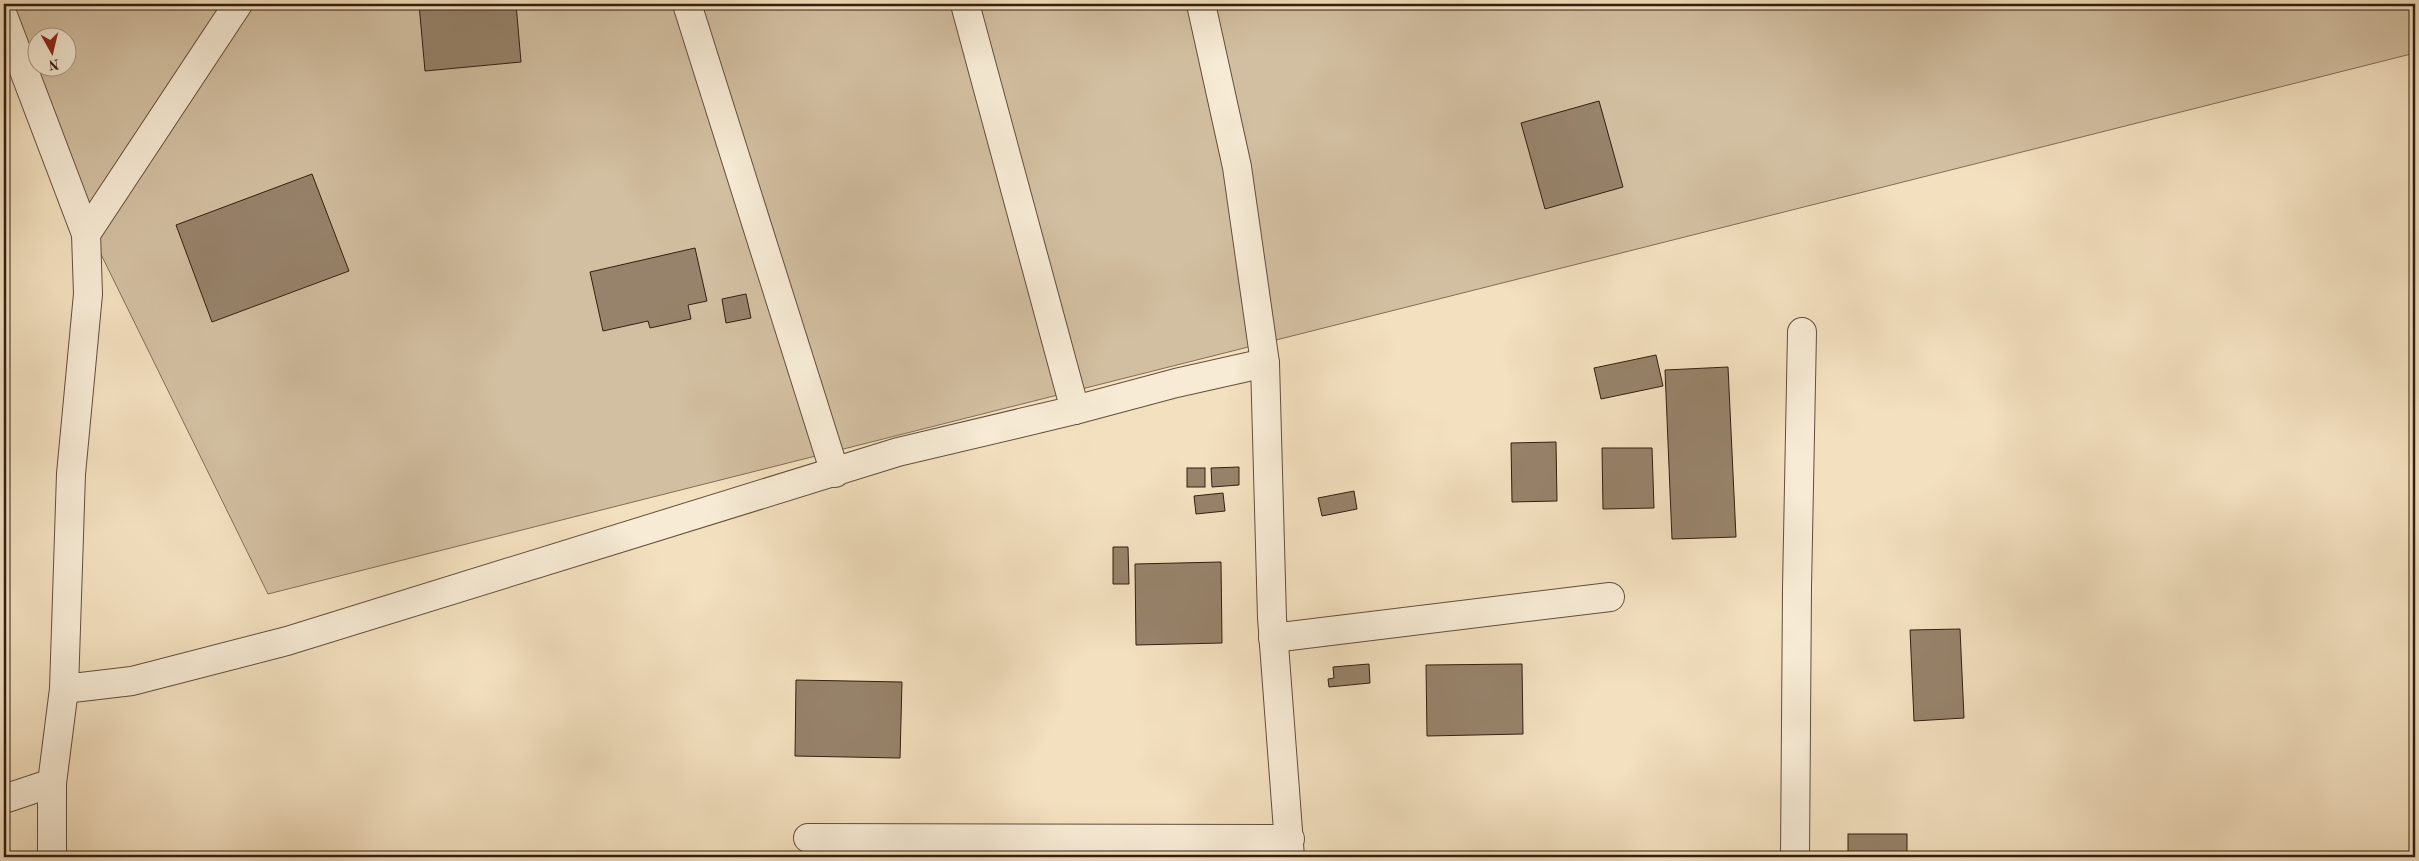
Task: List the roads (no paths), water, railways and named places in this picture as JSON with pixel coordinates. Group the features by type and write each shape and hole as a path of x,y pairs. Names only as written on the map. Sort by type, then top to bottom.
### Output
{"street":[{"path":"86,234 238,4"},
{"path":"687,4 835,473"},
{"path":"964,4 1075,410"},
{"path":"808,838 1290,848 1274,638 1265,364 1237,167 1201,4"},
{"path":"4,18 86,234 88,294 71,474 64,689 52,783 52,857"},
{"path":"1795,857 1796,588 1802,332"},
{"path":"64,689 132,681 287,641 898,452 1075,410 1176,383 1265,364"},
{"path":"1274,638 1610,597"},
{"path":"4,799 52,783"}]}
